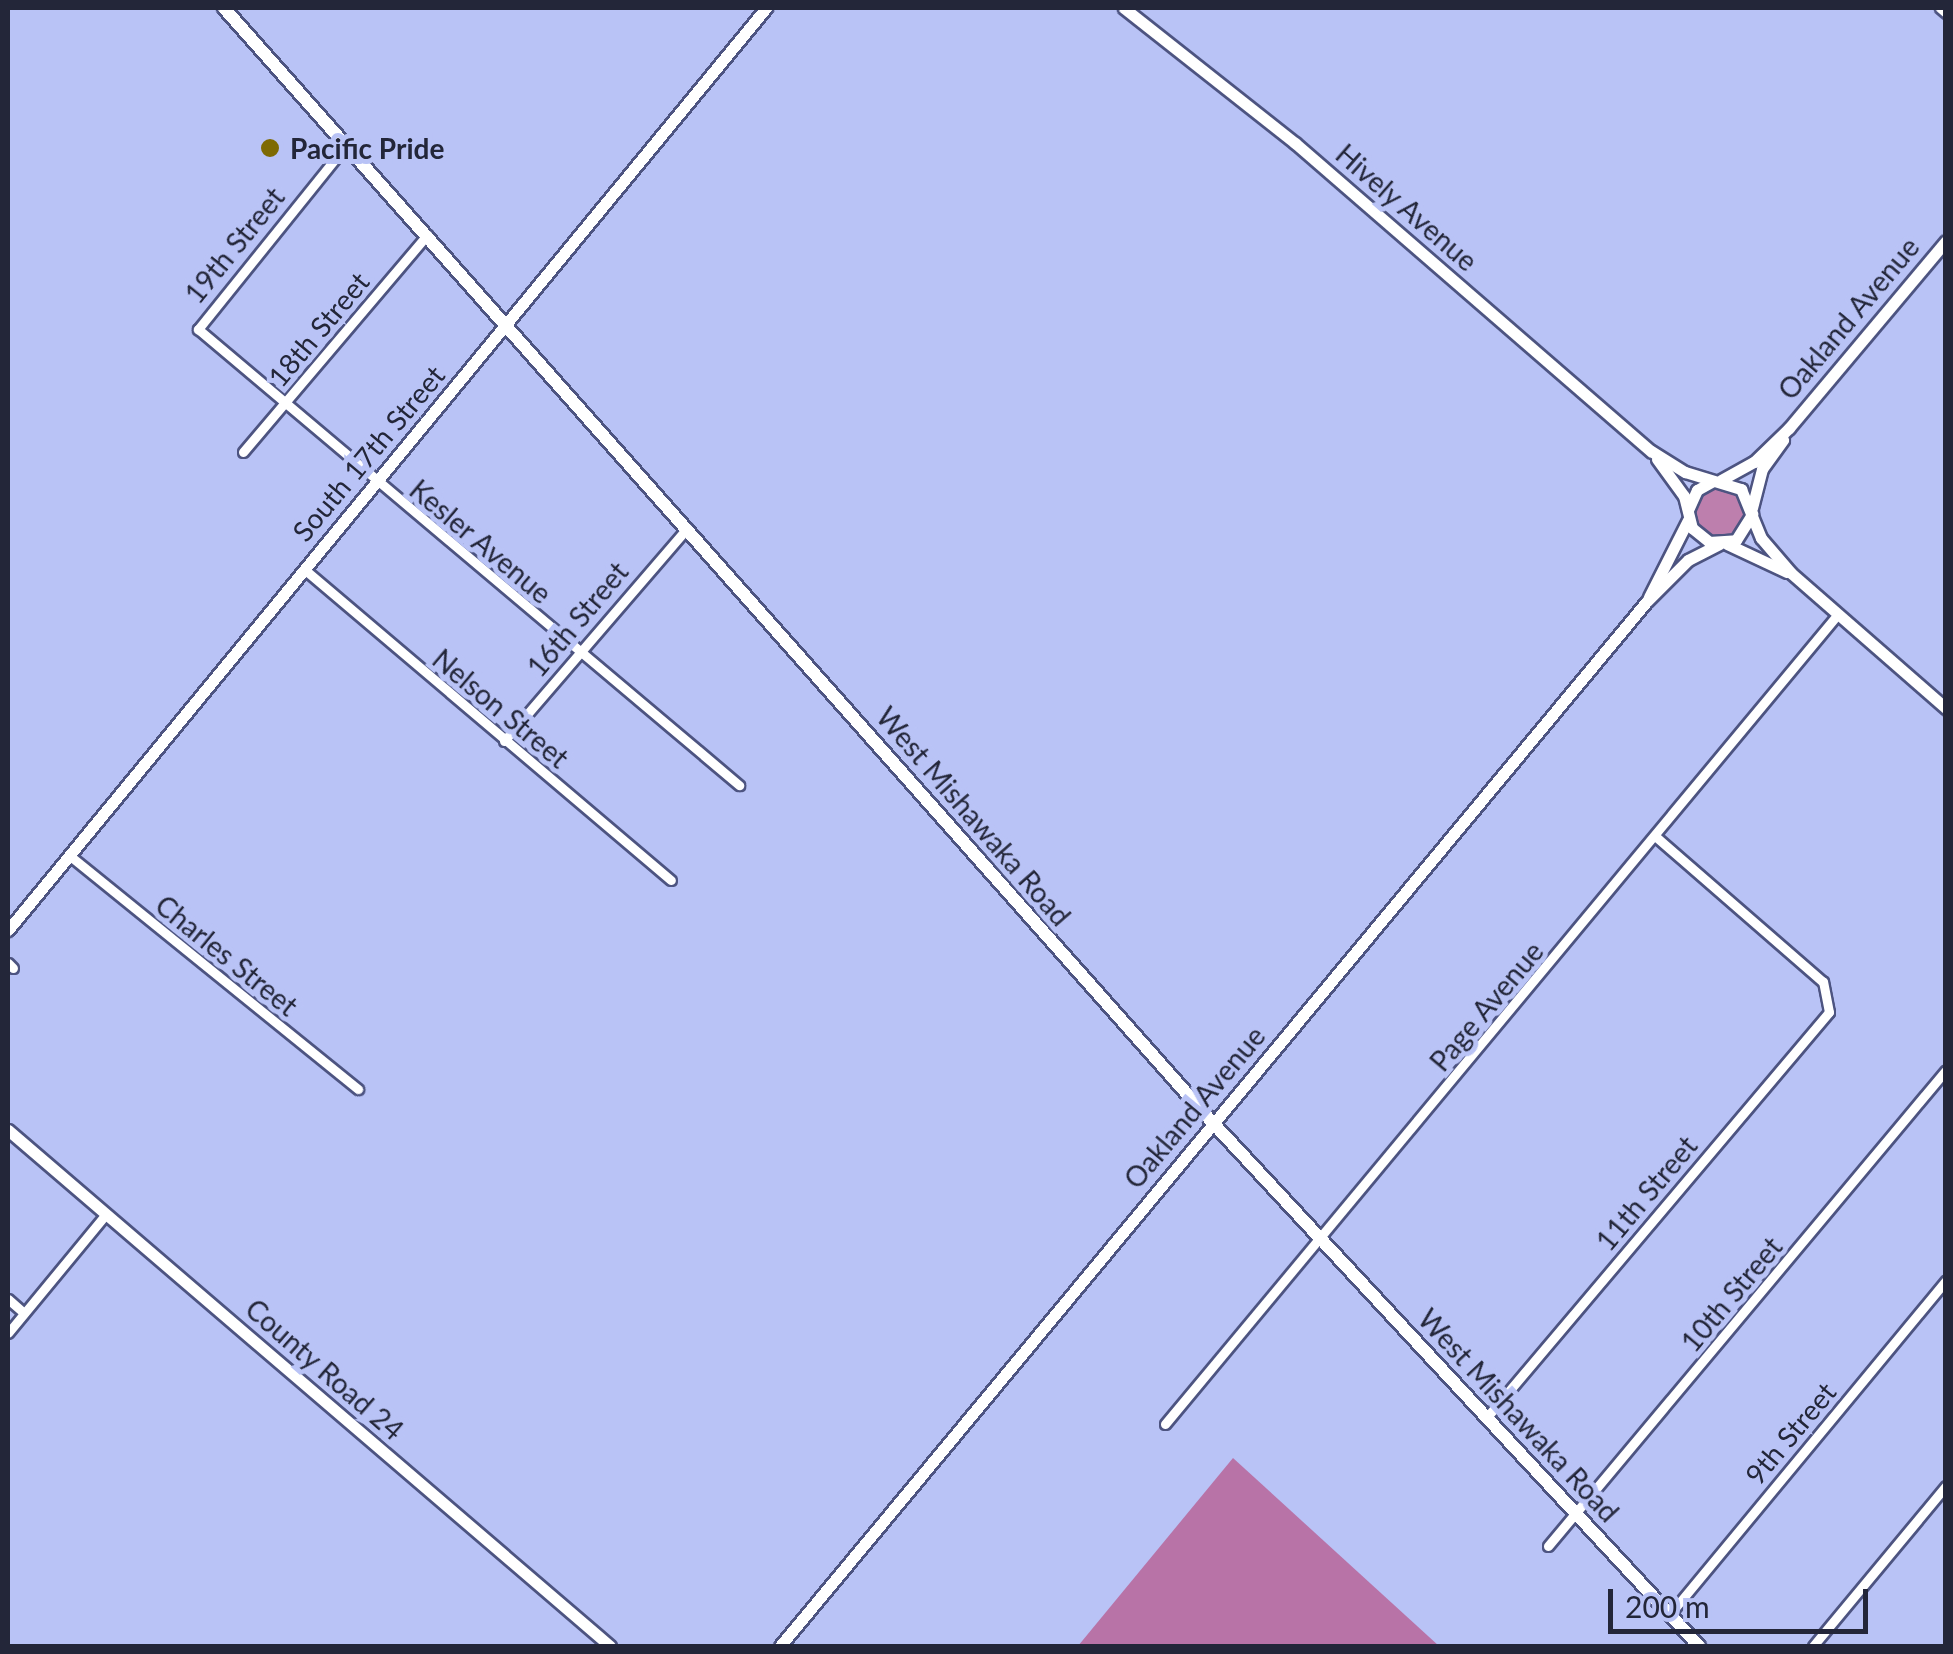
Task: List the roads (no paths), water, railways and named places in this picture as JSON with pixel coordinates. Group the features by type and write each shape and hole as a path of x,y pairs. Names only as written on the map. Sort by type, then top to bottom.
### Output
{"main road":[{"name":"West Mishawaka Road","path":"224,8 1213,1124 1700,1646"}],"street":[{"name":"South 17th Street","path":"8,930 766,8"},
{"name":"Hively Avenue","path":"1124,8 1295,143 1651,451 1741,489 1761,538 1791,573"},
{"path":"1940,8 1946,12"},
{"name":"19th Street","path":"198,329 347,144"},
{"name":"18th Street","path":"243,452 427,235"},
{"name":"Oakland Avenue","path":"1752,511 1762,469 1789,428 1946,241"},
{"name":"Kesler Avenue","path":"198,329 739,785"},
{"name":"Oakland Avenue","path":"1719,480 1746,468 1789,428"},
{"name":"Hively Avenue","path":"1651,451 1699,536 1791,573"},
{"path":"1688,514 1696,490 1719,480"},
{"path":"1723,544 1744,533 1752,511"},
{"name":"Oakland Avenue","path":"1647,600 1677,552 1688,514"},
{"name":"16th Street","path":"504,741 687,528"},
{"name":"Oakland Avenue","path":"780,1646 1647,600 1688,560 1723,544"},
{"name":"Nelson Street","path":"304,569 671,880"},
{"path":"1791,573 1946,708"},
{"name":"Page Avenue","path":"1165,1424 1838,614"},
{"name":"11th Street","path":"1487,1417 1829,1012 1829,995 1823,982 1656,837"},
{"name":"Charles Street","path":"69,854 358,1090"},
{"name":"10th Street","path":"1548,1546 1946,1070"},
{"name":"County Road 24","path":"8,1130 610,1646"},
{"path":"8,1333 106,1214"},
{"name":"9th Street","path":"1670,1614 1946,1280"},
{"path":"8,1299 24,1313"},
{"path":"1813,1646 1946,1486"}],"place":[{"name":"Pacific Pride","path":"270,148"}]}
